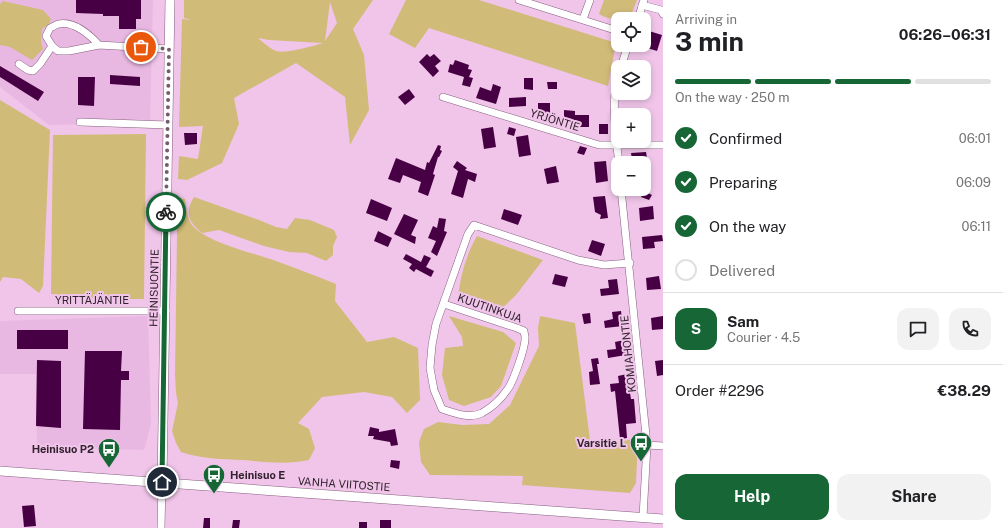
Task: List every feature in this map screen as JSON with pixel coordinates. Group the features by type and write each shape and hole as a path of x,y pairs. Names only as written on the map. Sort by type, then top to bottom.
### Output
{"main road":[{"name":"HEINISUONTIE","path":"162,482 170,0"},
{"name":"VANHA VIITOSTIE","path":"0,471 663,519"}],"street":[{"path":"519,0 611,29"},
{"path":"583,19 590,0"},
{"path":"640,12 643,2 662,11"},
{"path":"99,45 90,36 72,25 60,24 50,28 46,36 52,46 58,51 69,51 99,45 169,49"},
{"path":"19,64 28,70 33,71 40,64 52,46"},
{"name":"YRJÖNTIE","path":"443,97 599,145 611,145"},
{"path":"80,122 168,125"},
{"name":"YRJÖNTIE","path":"651,145 663,145"},
{"name":"KOMIAHONTIE","path":"623,196 647,445 644,517"},
{"name":"KUUTINKUJA","path":"444,304 517,328 524,332 526,337 524,347 508,389 496,402 481,414 456,414 442,409 434,390 430,368 436,324 468,234 474,225 578,260 604,265 630,263"},
{"name":"YRITTÄJÄNTIE","path":"18,311 166,311"},
{"path":"647,445 663,446"},
{"name":"HEINISUONTIE","path":"161,528 162,482"}],"shaded area":[{"path":"0,0 153,0 150,123 49,125 0,87"},
{"path":"184,0 373,0 353,29 364,55 369,110 350,145 345,97 296,63 234,98 239,124 222,163 187,180 178,179 179,156 198,159 203,126 179,127 182,19 191,20 184,18","holes":["330,2 337,23 325,41","258,38 269,40 323,43 280,52 271,48"]},
{"path":"406,0 479,0 611,41 611,52 614,52 613,60 611,60 608,86 429,28 415,48 389,34"},
{"path":"604,0 637,0 632,12 611,12 611,18 599,14"},
{"path":"3,1 43,10 51,19 49,24 42,29 41,42 43,49 32,60 10,47 0,45 0,4"},
{"path":"0,100 50,130 43,286 39,293 21,279 3,277 0,282"},
{"path":"146,134 144,299 101,299 51,294 53,135"},
{"path":"175,197 185,199 190,222 208,237 231,247 267,258 336,284 335,301 367,342 394,337 418,348 420,400 407,413 392,397 364,392 322,397 298,423 309,429 315,448 309,460 301,462 284,463 219,459 181,452 172,431 178,403 175,375 177,236"},
{"path":"194,197 276,227 287,229 295,218 310,220 334,230 337,237 333,246 333,255 326,261 307,253 289,252 264,246 219,230 202,233 189,217 189,208"},
{"path":"477,236 543,260 516,295 499,311 485,308 481,304 458,298 464,266"},
{"path":"148,316 151,424 144,450 37,447 36,374 0,374 0,321"},
{"path":"449,316 503,332 516,343 501,386 491,397 464,406 449,400 442,375 445,348 463,346 462,337"},
{"path":"540,316 575,323 591,448 638,438 636,483 630,493 522,485 523,476 430,475 421,462 419,442 424,429 438,422 462,425 489,424 510,405 539,346 538,328"}],"building":[{"path":"76,0 141,0 141,19 136,19 136,29 119,29 119,16 76,13"},
{"path":"651,32 662,35 657,51 651,49"},
{"path":"427,54 430,57 434,54 441,61 435,66 439,71 433,77 419,62"},
{"path":"455,60 469,65 468,69 472,70 469,77 473,78 470,87 462,85 464,77 448,72 450,64 453,65"},
{"path":"0,66 44,92 38,101 0,77"},
{"path":"110,75 140,77 140,86 110,84"},
{"path":"78,77 95,77 94,106 78,105"},
{"path":"524,78 533,78 533,90 524,89"},
{"path":"547,82 557,82 557,89 548,89"},
{"path":"493,84 501,87 496,104 476,98 480,87 491,91"},
{"path":"409,89 415,97 405,105 398,97"},
{"path":"526,97 526,106 509,107 509,98"},
{"path":"538,103 550,103 550,114 538,114"},
{"path":"564,110 575,111 575,115 589,115 589,127 580,127 580,122 564,122"},
{"path":"599,124 608,124 608,134 599,134"},
{"path":"493,127 496,147 484,149 481,129"},
{"path":"509,127 516,129 514,136 507,134"},
{"path":"184,133 197,133 197,144 185,145"},
{"path":"528,135 531,155 519,157 516,137"},
{"path":"438,145 441,146 440,150 442,151 438,157 433,174 435,175 428,196 418,192 421,182 403,175 400,183 388,179 396,158 425,170 427,162 429,163"},
{"path":"580,146 587,148 584,155 577,153"},
{"path":"646,152 647,156 632,156 631,153"},
{"path":"457,161 467,168 465,170 477,174 475,182 468,179 463,198 451,194 458,171 453,167"},
{"path":"606,161 608,181 596,183 594,162"},
{"path":"556,166 559,182 547,184 544,169"},
{"path":"652,195 649,200 642,196"},
{"path":"605,196 608,218 600,219 601,215 595,212 593,197"},
{"path":"371,199 392,208 387,221 366,213"},
{"path":"653,206 654,219 640,221 639,208"},
{"path":"504,209 522,215 518,225 501,219"},
{"path":"404,214 418,220 411,235 416,237 415,244 394,234"},
{"path":"439,218 446,219 444,231 447,232 437,256 431,252 436,241 428,238 433,226 437,228"},
{"path":"378,231 392,238 388,247 374,241"},
{"path":"662,235 663,241 654,242 655,248 643,249 642,237"},
{"path":"592,240 605,244 601,256 588,251"},
{"path":"406,254 421,262 424,255 431,258 426,267 434,271 431,277 416,269 414,272 409,268 412,264 403,259"},
{"path":"555,274 568,277 565,287 552,284"},
{"path":"659,276 661,289 647,290 646,278"},
{"path":"617,279 619,294 601,296 600,289 609,288 608,280"},
{"path":"621,311 623,326 605,328 604,321 613,319 612,312"},
{"path":"590,313 591,323 584,324 582,314"},
{"path":"663,316 663,329 652,330 651,318"},
{"path":"17,330 68,330 68,349 17,349"},
{"path":"624,340 626,355 608,358 607,350 616,349 615,342"},
{"path":"85,351 122,351 121,371 129,371 129,380 121,380 120,430 83,429"},
{"path":"598,358 599,364 597,364 600,384 590,385 589,372 593,371 591,359"},
{"path":"37,360 61,361 61,428 36,426"},
{"path":"663,360 663,375 657,376 655,361"},
{"path":"627,374 631,399 634,399 636,423 626,424 627,438 620,439 615,391 611,392 610,384 619,383 618,376"},
{"path":"370,427 379,429 379,432 395,429 398,445 391,446 390,442 373,439 374,436 368,436"},
{"path":"391,460 400,461 399,469 390,467"},
{"path":"34,505 36,526 24,527 22,506"},
{"path":"204,518 210,518 210,528 203,528"},
{"path":"233,520 240,520 239,528 232,528"},
{"path":"380,520 391,520 391,528 380,528"},
{"path":"359,522 367,522 367,528 359,528"}],"way so far":[{"path":"141,47 169,49 166,212"}],"place":[{"name":"Varsitie L","path":"641,462"},
{"name":"Heinisuo P2","path":"109,468"},
{"name":"Heinisuo E","path":"214,494"}],"route":[{"path":"162,482 166,311 166,212"}]}
